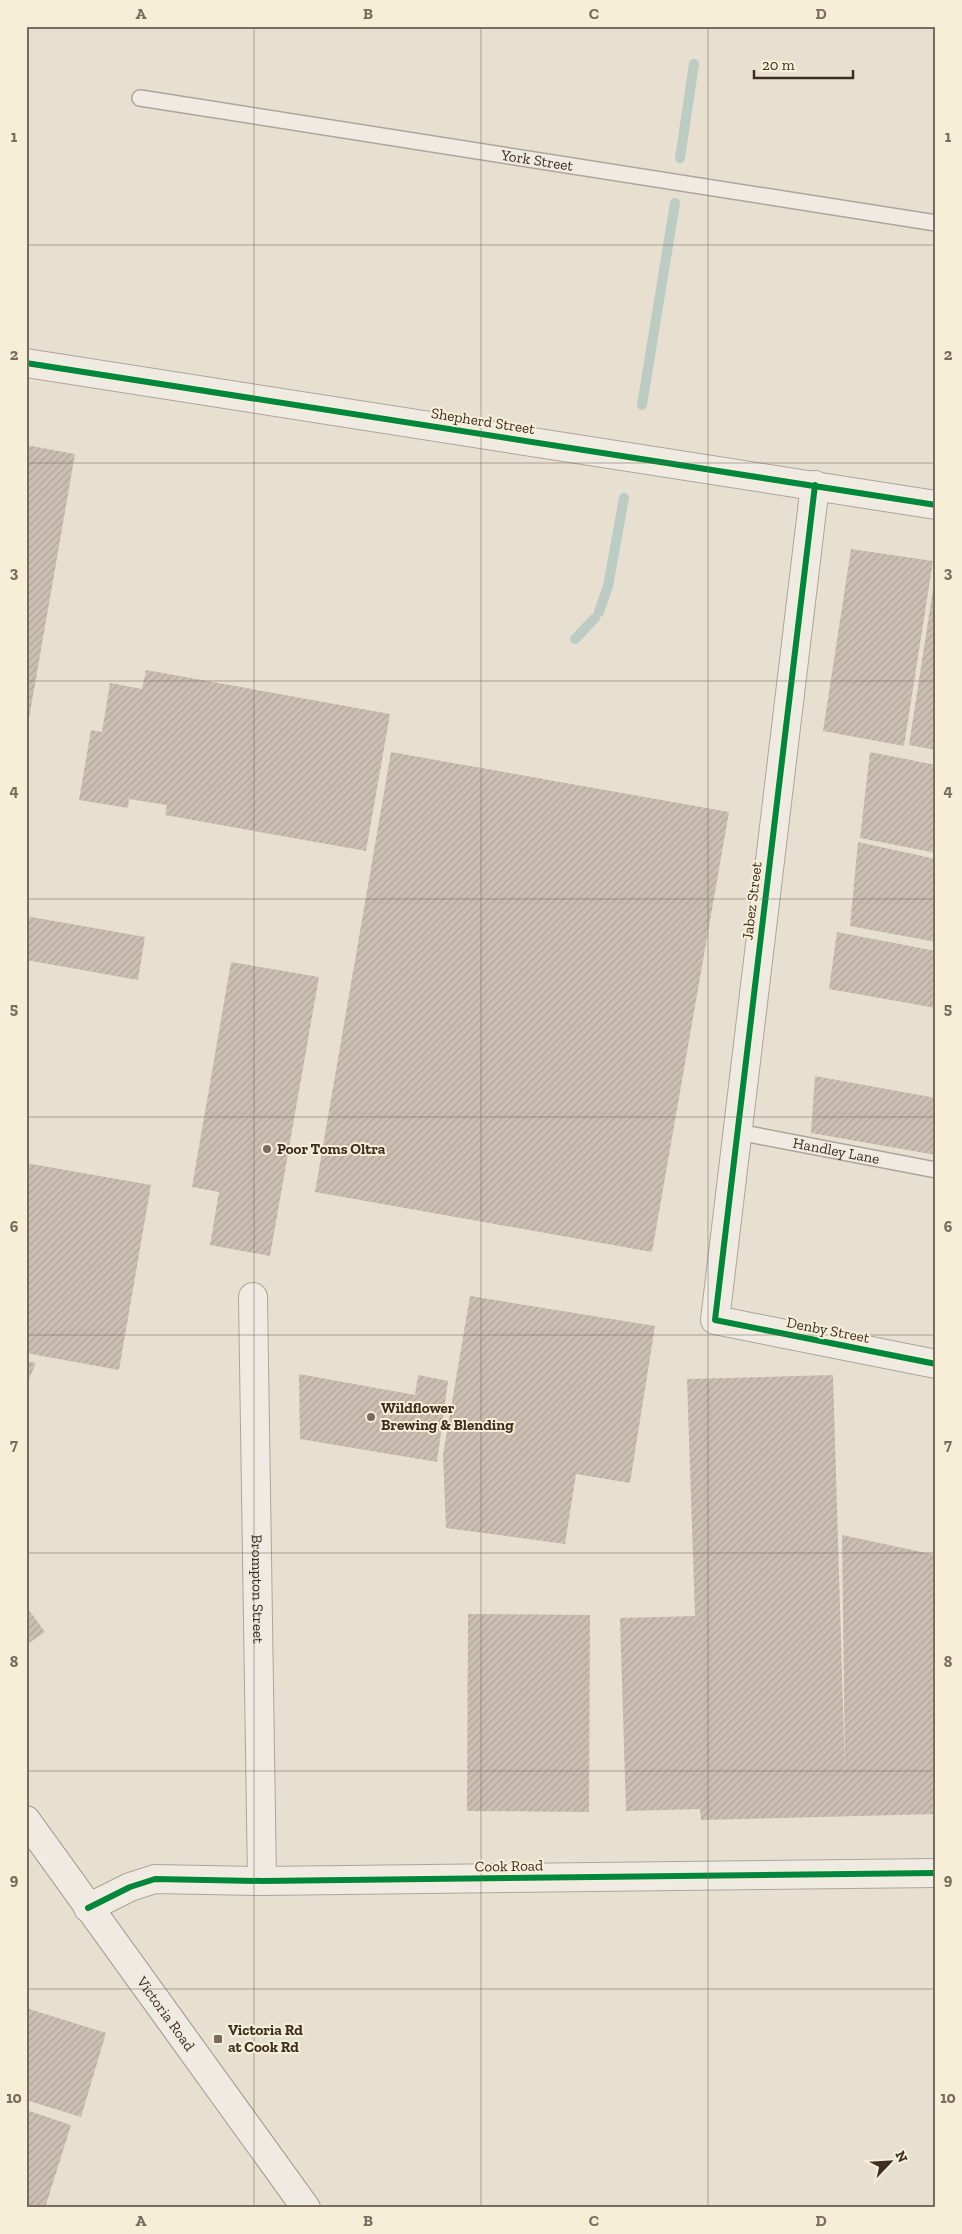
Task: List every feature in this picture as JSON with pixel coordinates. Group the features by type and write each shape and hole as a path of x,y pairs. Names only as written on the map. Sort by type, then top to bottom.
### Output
{"street":[{"name":"Shepherd Street","path":"26,363 936,505"},
{"name":"Jabez Street","path":"715,1320 815,485"},
{"name":"Brompton Street","path":"253,1297 262,1881"},
{"name":"Denby Street","path":"715,1320 936,1364"},
{"name":"Victoria Road","path":"26,1820 306,2208"},
{"name":"Cook Road","path":"88,1908 130,1887 155,1879 262,1881 936,1873"}],"lane":[{"name":"York Street","path":"140,98 936,223"},
{"name":"Handley Lane","path":"738,1132 936,1170"}],"building":[{"path":"26,445 75,454 27,730 26,730"},
{"path":"851,549 933,561 904,746 823,731"},
{"path":"936,576 936,750 909,745"},
{"path":"146,670 390,714 366,851 165,815 167,805 129,799 128,808 79,800 91,730 102,732 110,683 142,689"},
{"path":"391,752 729,812 652,1252 315,1192"},
{"path":"870,752 936,765 936,853 860,838"},
{"path":"858,842 936,859 936,942 850,926"},
{"path":"26,916 145,937 138,980 26,960"},
{"path":"837,932 936,951 936,1008 829,989"},
{"path":"231,962 319,977 270,1256 210,1245 219,1192 192,1187"},
{"path":"815,1076 936,1098 936,1155 811,1133"},
{"path":"26,1163 151,1185 119,1370 26,1353"},
{"path":"470,1296 655,1326 630,1483 576,1474 565,1544 446,1528 443,1455"},
{"path":"26,1361 36,1363 26,1386"},
{"name":"Wildflower Brewing & Blending","path":"299,1374 415,1395 418,1375 448,1381 437,1462 300,1439"},
{"path":"833,1375 845,1773 842,1535 936,1555 936,1814 701,1820 700,1809 626,1811 620,1618 695,1616 687,1379"},
{"path":"26,1606 45,1632 26,1645"},
{"path":"468,1614 590,1615 589,1812 467,1811"},
{"path":"26,2008 106,2033 81,2117 26,2100"},
{"path":"26,2110 71,2125 45,2208 26,2208"}],"waterway":[{"path":"680,158 694,64"},
{"path":"642,405 675,203"},
{"path":"599,612 608,586 624,498"},
{"path":"575,639 595,618"}],"cycle path":[{"path":"26,363 936,505"},
{"path":"815,485 715,1320 936,1364"},
{"path":"88,1908 130,1887 155,1879 262,1881 936,1873"}],"place":[{"name":"Poor Toms Oltra","path":"267,1149"},
{"name":"Wildflower Brewing & Blending","path":"371,1417"},
{"name":"Victoria Rd at Cook Rd","path":"218,2039"}]}
